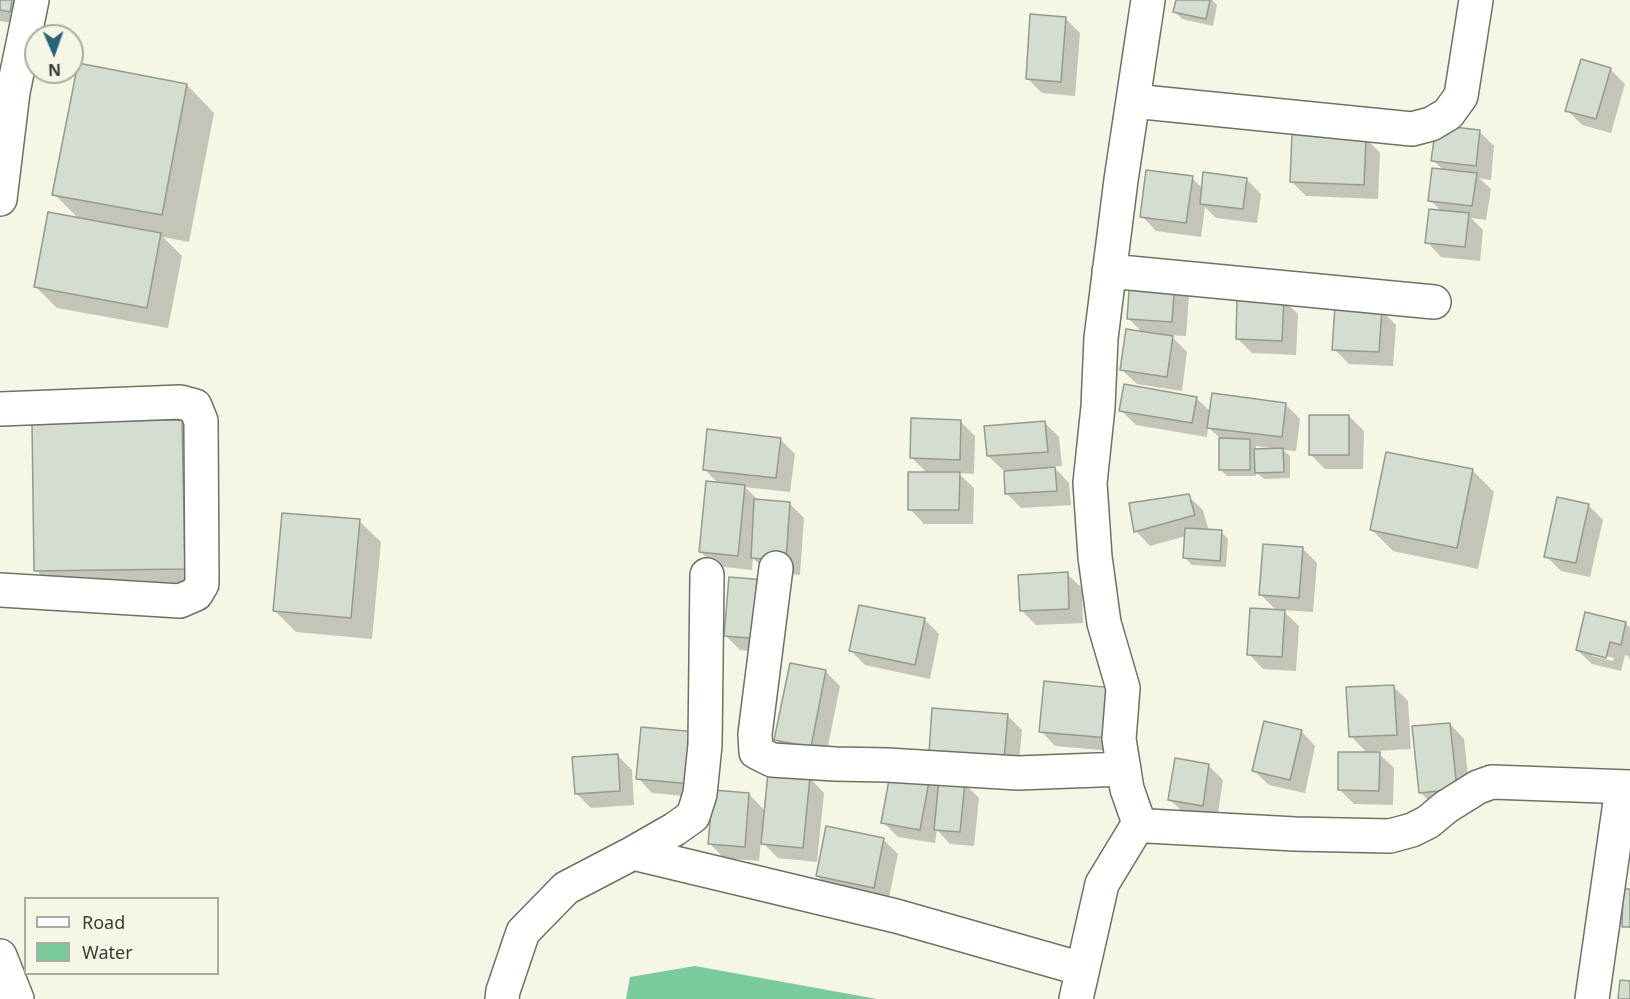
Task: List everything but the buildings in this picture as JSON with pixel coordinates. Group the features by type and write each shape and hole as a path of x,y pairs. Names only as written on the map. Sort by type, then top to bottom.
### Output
{"street":[{"path":"0,199 13,92 12,32 32,0"},
{"path":"633,853 896,916 1079,984 1091,940 1102,884 1139,823 1128,789 1119,739 1123,688 1104,623 1095,557 1090,483 1098,407 1101,338 1109,271 1148,0"},
{"path":"1133,101 1412,129 1431,124 1448,114 1461,96 1476,0"},
{"path":"1109,271 1434,302"},
{"path":"0,410 180,402 195,406 201,421 202,573 202,584 196,594 180,601 0,590"},
{"path":"776,568 755,734 756,752 772,760 1007,772 1124,769"},
{"path":"502,999 523,932 566,888 633,853 693,816 700,794 705,745 707,575"},
{"path":"1139,823 1148,826 1294,834 1390,836 1412,830 1428,822 1446,807 1478,787 1492,782 1626,788 1592,999"},
{"path":"0,956 17,999"}],"water":[{"path":"695,966 877,999 626,999 630,977"}]}
